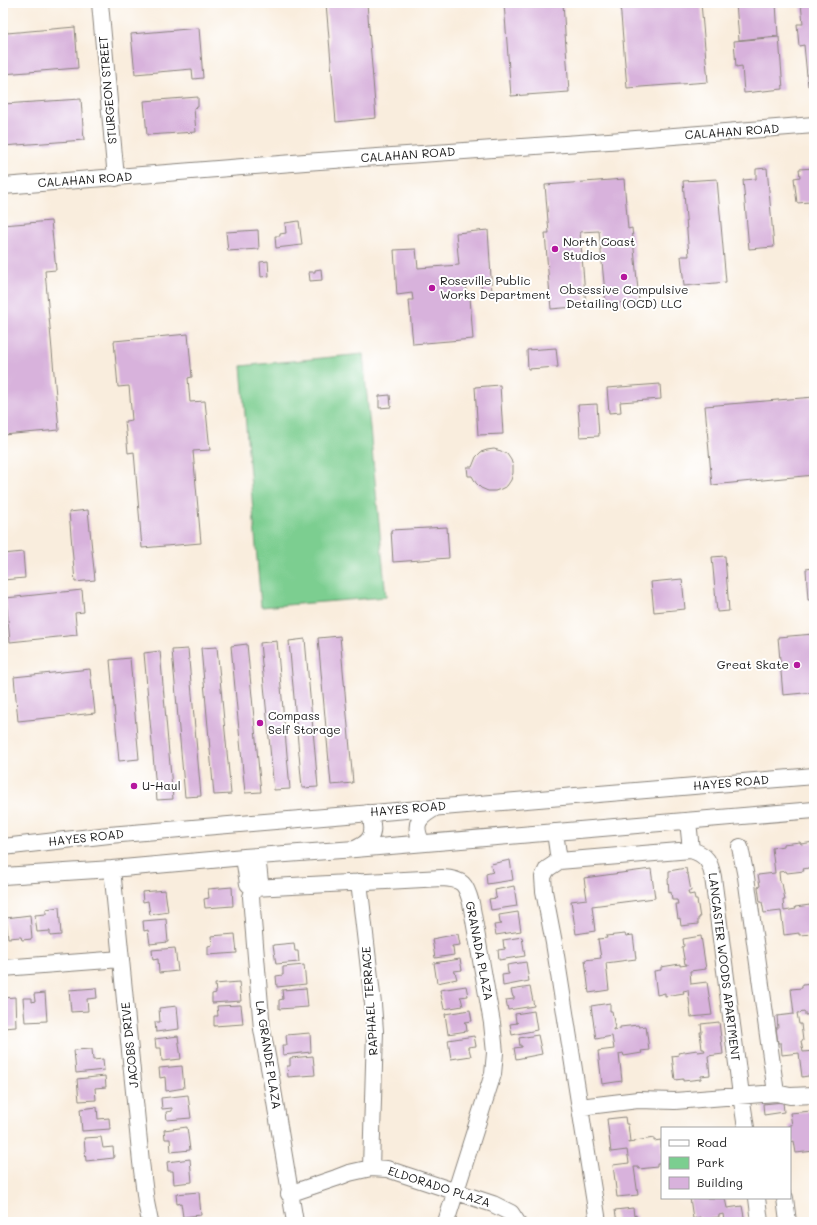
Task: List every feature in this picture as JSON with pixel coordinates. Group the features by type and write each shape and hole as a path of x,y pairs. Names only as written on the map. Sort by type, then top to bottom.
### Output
{"street":[{"name":"STURGEON STREET","path":"100,3 116,178"},
{"name":"CALAHAN ROAD","path":"3,186 814,125"},
{"name":"HAYES ROAD","path":"3,846 98,836 814,776"},
{"path":"422,843 417,832 418,823 424,814 437,807"},
{"path":"3,876 112,869 251,856 355,849 814,810"},
{"path":"355,849 366,842 371,836 372,823 367,813"},
{"path":"598,1222 554,943 544,891 543,877 547,869 559,861 691,850 688,821"},
{"path":"555,832 559,861"},
{"path":"740,847 746,877 776,1093"},
{"name":"LANCASTER WOODS APARTMENT","path":"691,850 706,857 713,877 746,1127"},
{"path":"251,856 248,884 254,888"},
{"name":"JACOBS DRIVE","path":"112,869 144,1186 150,1222"},
{"name":"GRANADA PLAZA","path":"254,888 442,878 452,878 460,881 464,885 468,892 492,1023 495,1053 493,1074 446,1222"},
{"name":"RAPHAEL TERRACE","path":"359,882 375,1031 371,1168"},
{"name":"LA GRANDE PLAZA","path":"254,888 251,897 261,1022 294,1222"},
{"path":"3,968 121,958"},
{"path":"580,1107 638,1100 675,1101 776,1093 790,1096 814,1095"},
{"name":"ELDORADO PLAZA","path":"289,1194 349,1173 371,1168 387,1169 504,1208 517,1220"},
{"path":"757,1199 760,1222"},
{"path":"785,1199 788,1222"}],"green space":[{"path":"363,354 386,597 261,607 241,366"}],"building":[{"path":"326,3 367,3 376,118 336,122"},
{"path":"504,3 563,3 569,92 511,96"},
{"path":"620,3 701,3 708,82 627,88"},
{"path":"736,3 776,3 778,36 739,40"},
{"path":"801,3 814,3 814,86 808,86 804,45 799,46 797,24 803,24"},
{"path":"3,14 5,14 7,33 75,27 78,68 3,74"},
{"path":"199,28 203,78 193,79 192,69 135,74 131,34"},
{"path":"779,37 783,89 744,93 742,66 736,67 734,41"},
{"path":"198,97 198,107 194,108 196,132 147,135 144,101"},
{"path":"81,99 84,140 3,146 3,104"},
{"path":"767,168 774,247 749,249 743,180 756,179 756,169"},
{"path":"814,168 814,226 812,226 810,202 797,203 794,178 800,177 799,169"},
{"path":"624,179 628,229 632,228 639,301 606,304 599,231 580,232 586,306 551,309 545,233 549,233 545,185"},
{"path":"717,179 726,282 684,286 681,256 689,256 683,181"},
{"path":"51,221 56,270 45,271 59,430 3,435 3,225"},
{"path":"299,221 302,245 276,248 275,236 280,236 280,234 286,233 285,223"},
{"path":"258,230 259,249 228,251 226,232"},
{"name":"Roseville Public Works Department","path":"488,230 492,293 482,293 481,281 466,283 467,297 470,297 473,339 413,344 409,300 413,300 412,293 397,295 394,250 416,249 418,268 459,265 456,233"},
{"path":"268,261 269,276 261,277 260,262"},
{"path":"321,269 322,280 310,281 309,272 315,272 315,270"},
{"path":"188,334 192,377 188,378 190,402 205,401 210,450 193,451 201,543 142,548 134,452 128,453 125,421 132,420 129,386 118,387 114,341"},
{"path":"556,348 558,367 528,369 527,350"},
{"path":"660,384 661,399 620,402 621,412 609,413 607,388"},
{"path":"500,385 503,434 478,435 475,387"},
{"path":"390,395 391,407 379,408 379,396"},
{"path":"814,397 814,475 712,485 705,406"},
{"path":"597,404 599,436 580,437 578,405"},
{"path":"494,449 507,454 513,466 513,473 507,486 495,491 488,491 481,488 472,476 468,476 467,467 472,467 476,457 481,452"},
{"path":"88,510 95,580 75,582 69,512"},
{"path":"447,527 449,558 393,562 391,530"},
{"path":"23,552 25,578 3,580 3,554"},
{"path":"725,556 729,611 717,612 712,557"},
{"path":"814,568 814,600 808,600 806,569"},
{"path":"682,579 685,609 654,612 651,582"},
{"path":"82,590 84,612 75,613 77,635 10,642 6,598"},
{"name":"Great Skate","path":"814,634 814,692 783,695 778,637"},
{"path":"340,636 353,783 331,785 318,638"},
{"path":"305,639 318,787 302,788 289,641"},
{"path":"277,641 290,789 274,790 260,643"},
{"path":"247,644 261,792 245,793 231,646"},
{"path":"217,647 231,794 214,795 201,648"},
{"path":"188,649 201,796 185,797 172,650"},
{"path":"160,651 173,799 157,800 144,653"},
{"path":"130,658 139,759 119,761 110,660"},
{"path":"90,669 95,713 18,721 14,677"},
{"path":"800,842 801,844 814,842 814,867 803,869 804,871 787,873 786,871 779,872 780,883 782,883 785,900 783,900 784,911 796,909 795,907 810,905 814,906 814,931 813,934 799,935 799,933 784,935 781,911 764,913 762,902 760,902 758,875 775,873 772,848 783,846 783,844"},
{"path":"510,860 513,880 487,884 486,874 493,872 491,864"},
{"path":"686,868 691,891 688,891 689,895 694,894 695,900 697,900 700,918 698,918 698,924 681,926 680,918 678,919 676,904 678,904 677,900 672,900 671,892 669,893 668,879 669,871"},
{"path":"651,869 655,898 592,906 595,931 576,934 571,901 587,899 584,878"},
{"path":"514,886 517,906 491,910 489,899 497,898 495,890"},
{"path":"232,887 233,906 205,908 204,899 209,898 208,889"},
{"path":"165,890 168,912 150,915 148,901 143,902 142,892"},
{"path":"59,907 61,935 50,936 50,931 37,932 35,915 46,914 46,909"},
{"path":"518,912 521,931 496,935 494,925 502,924 500,923 499,915"},
{"path":"30,915 32,939 22,940 21,937 8,938 6,918"},
{"path":"166,919 168,942 150,944 148,930 144,931 143,921"},
{"path":"235,934 237,953 208,955 208,946 212,945 211,936"},
{"path":"458,934 460,945 452,946 454,955 435,958 432,939"},
{"path":"625,934 626,936 633,935 636,959 606,963 609,990 589,993 585,960 601,958 598,939 607,938 606,936"},
{"path":"701,936 706,969 690,971 691,984 707,982 712,1015 691,1017 688,990 683,991 684,993 665,996 665,993 657,995 654,971 661,970 661,967 680,964 680,966 687,965 685,964 682,947 684,946 683,939"},
{"path":"522,937 525,956 499,960 498,950 505,949 503,940"},
{"path":"294,943 295,951 298,951 299,962 276,964 273,945"},
{"path":"175,948 178,971 159,973 158,959 153,960 152,950"},
{"path":"460,959 462,970 454,971 457,979 437,983 434,963"},
{"path":"526,962 529,981 503,986 502,975 509,974 507,965"},
{"path":"304,965 306,984 277,987 276,976 283,975 283,967"},
{"path":"239,982 241,1001 212,1003 212,994 216,993 215,984"},
{"path":"814,984 814,1014 805,1015 805,1012 797,1013 799,1024 801,1024 803,1041 801,1041 803,1052 814,1051 814,1075 802,1077 799,1053 782,1055 781,1043 778,1043 776,1028 778,1028 777,1016 794,1014 791,989 802,988 802,985"},
{"path":"466,986 468,996 460,997 463,1006 444,1009 440,990"},
{"path":"530,987 534,1006 508,1010 506,1000 514,999 511,990"},
{"path":"96,988 97,998 87,999 88,1011 71,1012 69,990"},
{"path":"306,988 308,1007 279,1009 279,1000 283,999 282,990"},
{"path":"45,993 47,1021 25,1022 23,998 32,998 32,1002 35,1001 34,994"},
{"path":"15,997 16,1027 3,1028 3,998"},
{"path":"610,1003 610,1011 612,1011 615,1028 613,1030 620,1029 620,1027 638,1025 639,1027 646,1026 649,1050 641,1051 642,1053 624,1056 623,1053 619,1054 622,1081 602,1084 598,1051 614,1049 612,1036 596,1039 591,1006"},
{"path":"241,1005 243,1024 214,1026 214,1016 218,1016 217,1006"},
{"path":"177,1006 179,1029 156,1032 155,1022 160,1022 159,1008"},
{"path":"470,1010 472,1021 464,1022 466,1023 467,1031 448,1034 445,1014"},
{"path":"534,1011 537,1030 512,1035 510,1024 518,1023 516,1022 515,1014"},
{"path":"719,1022 723,1054 708,1056 710,1075 701,1076 701,1079 683,1081 683,1079 675,1080 672,1056 679,1055 678,1053 697,1050 698,1052 705,1051 702,1049 700,1032 702,1032 701,1024"},
{"path":"310,1033 311,1052 283,1055 282,1045 287,1045 286,1035"},
{"path":"538,1035 542,1054 516,1059 514,1048 522,1047 520,1046 519,1038"},
{"path":"178,1036 181,1059 162,1061 161,1048 156,1048 155,1039"},
{"path":"474,1036 476,1046 468,1047 471,1056 451,1059 448,1040"},
{"path":"92,1049 93,1060 103,1059 104,1070 76,1073 74,1050"},
{"path":"313,1056 315,1075 288,1077 287,1066 290,1066 290,1058"},
{"path":"182,1066 184,1088 166,1091 165,1077 160,1078 159,1068"},
{"path":"105,1076 106,1087 95,1088 96,1100 79,1101 77,1079"},
{"path":"188,1095 191,1118 167,1120 166,1112 172,1111 172,1108 162,1109 161,1098"},
{"path":"783,1102 784,1112 764,1115 763,1104"},
{"path":"97,1107 98,1119 109,1118 110,1129 82,1131 80,1109"},
{"path":"811,1111 814,1121 814,1151 796,1153 794,1141 791,1142 791,1127 789,1127 789,1125 792,1125 790,1113"},
{"path":"625,1117 626,1124 628,1124 630,1142 628,1143 654,1138 654,1141 661,1140 661,1164 657,1164 657,1167 639,1169 638,1167 634,1167 638,1195 617,1197 613,1165 629,1163 627,1150 611,1152 607,1119"},
{"path":"187,1127 190,1150 171,1152 170,1139 165,1139 164,1130"},
{"path":"101,1137 103,1148 113,1147 114,1158 86,1161 84,1138"},
{"path":"190,1159 192,1182 174,1184 173,1171 168,1171 167,1162"},
{"path":"199,1192 201,1215 183,1217 181,1203 177,1204 176,1194"},
{"path":"690,1199 725,1199 727,1208 742,1206 745,1222 724,1222 723,1214 719,1215 719,1217 701,1220 700,1217 693,1219"},
{"path":"633,1208 634,1216 636,1215 637,1222 617,1222 615,1210"}],"place":[{"name":"North Coast Studios","path":"555,249"},
{"name":"Obsessive Compulsive Detailing (OCD) LLC","path":"624,277"},
{"name":"Roseville Public Works Department","path":"432,288"},
{"name":"Great Skate","path":"797,665"},
{"name":"Compass Self Storage","path":"260,723"},
{"name":"U-Haul","path":"134,786"}]}
